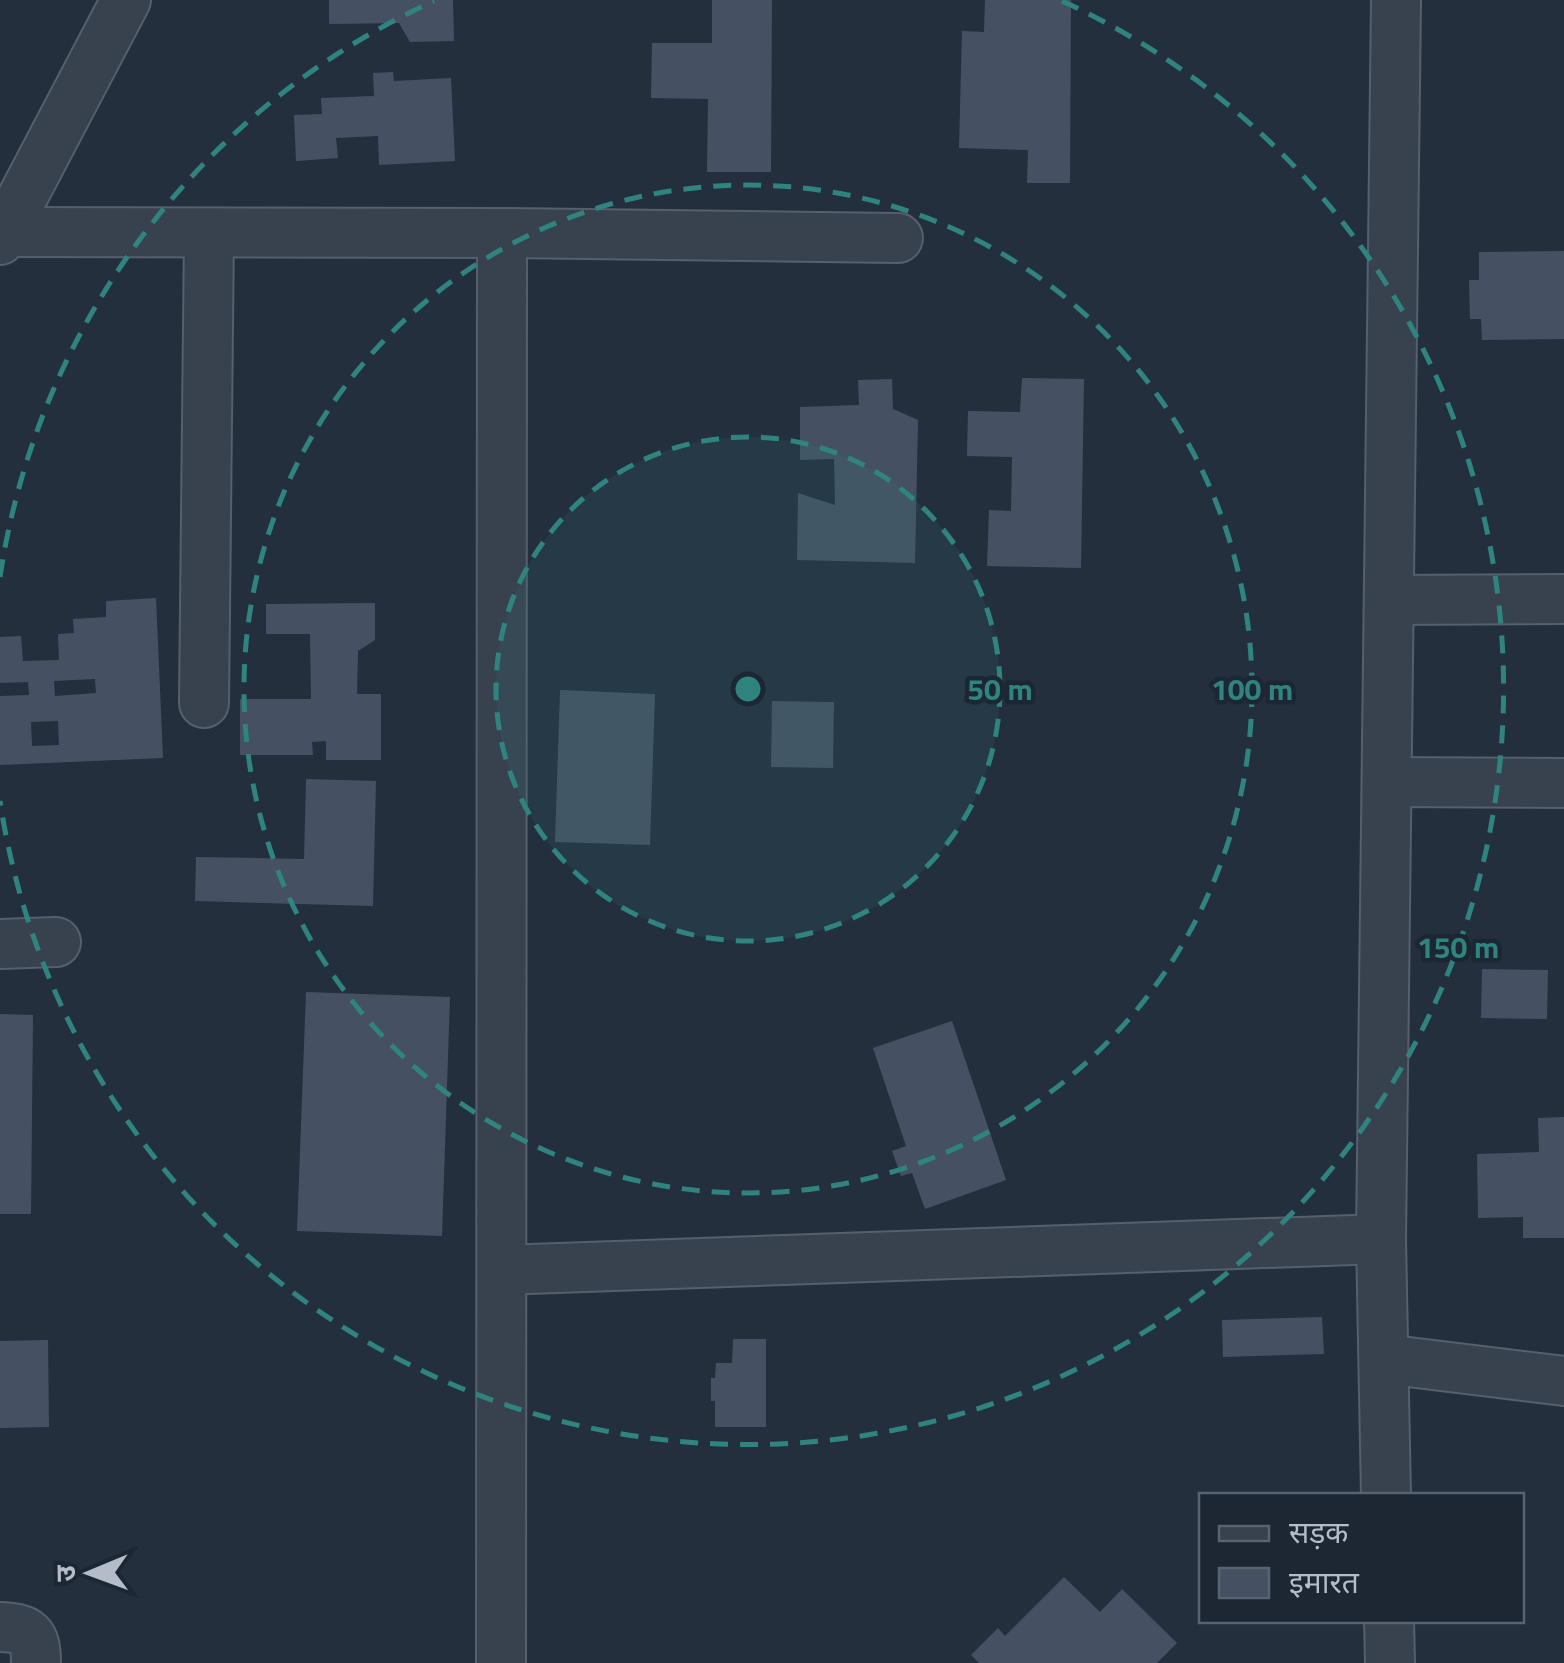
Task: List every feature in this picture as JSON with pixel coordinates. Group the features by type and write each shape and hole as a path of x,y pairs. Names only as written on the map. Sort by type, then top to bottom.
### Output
{"street":[{"path":"126,0 2,236 502,233 898,238"},
{"path":"1386,1493 1382,1239 1396,0"},
{"path":"204,703 209,233"},
{"path":"501,1663 502,233"},
{"path":"1389,600 1564,599"},
{"path":"1387,782 1564,782"},
{"path":"0,944 56,942"},
{"path":"502,1270 1382,1239"},
{"path":"1384,1359 1564,1382"},
{"path":"1389,1623 1390,1663"},
{"path":"0,1627 17,1628 32,1636 36,1663"}],"building":[{"path":"329,0 453,0 454,41 410,42 399,23 329,24"},
{"path":"712,0 772,0 771,172 707,172 708,99 651,98 652,43 712,43"},
{"path":"985,0 1071,0 1070,183 1027,183 1028,150 959,148 962,31 984,32"},
{"path":"393,72 394,81 451,78 455,161 379,165 378,136 336,138 338,158 296,161 294,115 322,114 321,98 374,96 373,73"},
{"path":"1564,251 1564,339 1482,340 1481,319 1470,319 1469,280 1479,280 1479,252"},
{"path":"1022,378 1084,379 1081,568 987,566 989,510 1011,511 1012,457 967,456 968,411 1020,412"},
{"path":"892,379 893,409 918,420 915,563 797,560 798,493 835,505 834,459 800,460 800,407 859,405 858,380"},
{"path":"156,598 163,758 0,765 0,696 29,695 28,682 0,683 0,637 21,636 23,661 59,660 58,634 74,633 73,619 106,617 106,601","holes":["95,679 96,693 55,696 54,681","58,721 59,745 32,746 31,722"]},
{"path":"375,603 375,640 358,651 357,694 381,694 381,760 326,760 326,741 312,742 313,755 240,755 240,699 311,699 310,634 266,634 266,604"},
{"path":"560,690 655,694 650,845 555,842"},
{"path":"772,701 834,702 833,768 771,767"},
{"path":"306,779 376,781 373,906 195,901 196,857 304,859"},
{"path":"1482,969 1548,970 1547,1019 1481,1018"},
{"path":"306,992 450,997 442,1236 297,1231"},
{"path":"0,1014 33,1015 31,1214 0,1214"},
{"path":"952,1021 1006,1180 925,1209 912,1173 901,1176 892,1151 906,1146 873,1048"},
{"path":"1564,1117 1564,1238 1523,1238 1523,1217 1478,1218 1477,1154 1539,1152 1538,1118"},
{"path":"1322,1317 1324,1354 1223,1357 1222,1320"},
{"path":"733,1339 766,1339 766,1427 715,1427 711,1378 715,1378 716,1363 732,1363"},
{"path":"48,1340 49,1427 0,1428 0,1341"},
{"path":"1064,1577 1100,1612 1122,1589 1177,1643 1157,1663 979,1663 971,1655 998,1628 1005,1636"}]}
